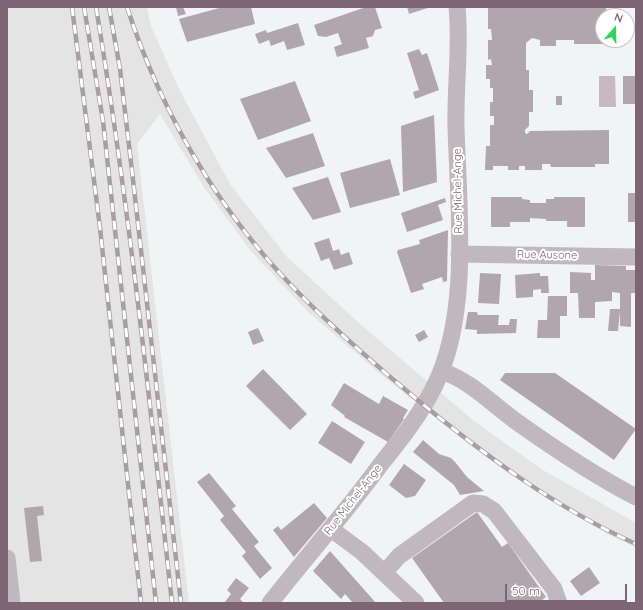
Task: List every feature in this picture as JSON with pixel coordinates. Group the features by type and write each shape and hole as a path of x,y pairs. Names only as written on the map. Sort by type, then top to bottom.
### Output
{"street":[{"name":"Rue Michel-Ange","path":"270,603 331,529 420,412 441,372 448,352 457,304 459,254 459,184 456,126 458,8"},
{"name":"Rue Ausone","path":"459,254 636,257"},
{"path":"441,372 455,376 555,448 618,488 636,497"},
{"path":"384,573 399,556 473,503 482,504 494,511 554,589 559,603"},
{"path":"331,529 362,552 416,603"},
{"path":"7,558 12,603"}],"shaded area":[{"path":"7,7 147,7 151,26 179,89 230,184 287,257 360,324 474,421 541,469 636,523 636,547 609,535 537,492 460,437 384,377 308,312 250,250 203,186 160,114 137,144 189,603 7,603"},
{"path":"599,76 615,76 616,107 599,107"}],"building":[{"path":"176,7 183,7 186,14 178,16"},
{"path":"223,7 251,7 255,24 187,42 179,19"},
{"path":"366,7 375,7 382,28 375,30 373,36 366,38 369,48 337,57 334,47 342,44 338,33 326,37 318,36 314,25"},
{"path":"407,7 431,7 409,14"},
{"path":"488,7 606,7 595,8 595,44 574,44 574,40 556,40 556,46 540,46 540,40 532,38 526,43 526,70 529,70 529,90 533,90 533,112 529,112 529,126 525,130 525,133 527,134 530,131 609,130 609,164 595,164 595,167 551,167 550,164 542,164 542,170 525,170 525,166 519,166 519,170 508,170 508,166 493,166 493,170 485,170 486,146 490,146 490,125 494,125 494,116 490,116 490,102 493,102 493,88 490,88 490,79 486,79 486,65 492,65 491,59 488,60 488,40 492,40 491,29 488,29"},
{"path":"298,23 305,45 287,50 284,41 271,46 269,40 259,44 255,34 266,30 267,33"},
{"path":"419,49 422,55 427,53 439,90 415,99 413,92 419,90 407,53"},
{"path":"623,76 635,76 635,104 623,104"},
{"path":"295,81 311,121 258,140 240,99"},
{"path":"556,96 562,96 562,105 556,105"},
{"path":"434,115 437,182 403,192 401,126"},
{"path":"313,133 325,166 286,178 266,148"},
{"path":"390,159 400,195 350,208 340,173"},
{"path":"328,177 341,212 313,220 292,188"},
{"path":"628,193 636,193 636,222 628,222"},
{"path":"491,197 522,197 522,199 530,200 530,203 546,203 546,199 554,199 554,197 585,197 585,227 567,227 567,221 546,221 546,219 530,218 530,222 510,222 510,227 491,227"},
{"path":"445,198 446,202 438,205 443,220 407,232 401,213"},
{"path":"448,230 447,281 443,282 442,277 422,284 424,289 411,293 397,252 398,250 420,244 419,240"},
{"path":"329,238 333,251 339,249 341,255 349,252 353,264 334,270 329,258 321,261 314,243"},
{"path":"595,265 626,266 626,270 636,270 636,293 631,293 631,327 620,326 620,311 618,331 608,331 610,309 620,309 620,293 612,292 612,301 595,302 595,318 579,318 578,293 570,293 570,272 591,273 591,280 595,280"},
{"path":"480,273 501,274 499,304 478,303"},
{"path":"540,273 540,276 548,276 549,293 541,293 541,289 533,290 533,297 516,298 515,275"},
{"path":"548,296 567,296 567,316 560,316 560,338 537,338 538,320 547,320"},
{"path":"468,312 477,312 478,315 499,315 498,325 509,325 510,319 517,319 516,333 477,334 477,330 465,329"},
{"path":"258,328 264,341 253,345 248,332"},
{"path":"424,330 428,337 419,342 415,335"},
{"path":"263,369 307,414 290,430 246,386"},
{"path":"505,373 555,373 636,429 614,460 500,380"},
{"path":"344,383 379,404 383,396 408,410 403,418 404,419 388,442 344,417 345,416 331,405"},
{"path":"332,421 365,442 351,464 318,443"},
{"path":"423,440 439,454 451,458 467,477 484,491 460,495 454,485 413,452"},
{"path":"404,464 426,480 415,496 406,498 389,485"},
{"path":"209,473 236,506 232,509 259,542 254,546 272,568 260,579 242,556 246,552 220,520 224,516 197,482"},
{"path":"314,503 327,518 294,557 273,530 278,526 281,530"},
{"path":"43,506 44,515 37,516 42,561 30,562 24,508"},
{"path":"477,512 502,547 508,543 546,597 538,603 444,603 412,558"},
{"path":"330,551 376,603 353,603 345,594 341,599 313,571"},
{"path":"589,567 600,583 581,596 570,581"},
{"path":"236,578 249,588 240,599 244,603 224,603 231,594 227,590"}],"railway":[{"path":"72,7 100,228 141,603"},
{"path":"84,7 103,121 156,603"},
{"path":"96,7 129,230 172,603"},
{"path":"109,7 120,69 181,603"},
{"path":"127,7 140,45 156,82 193,155 238,223 290,284 366,356 466,439 520,478 548,496 576,513 636,544"}]}
